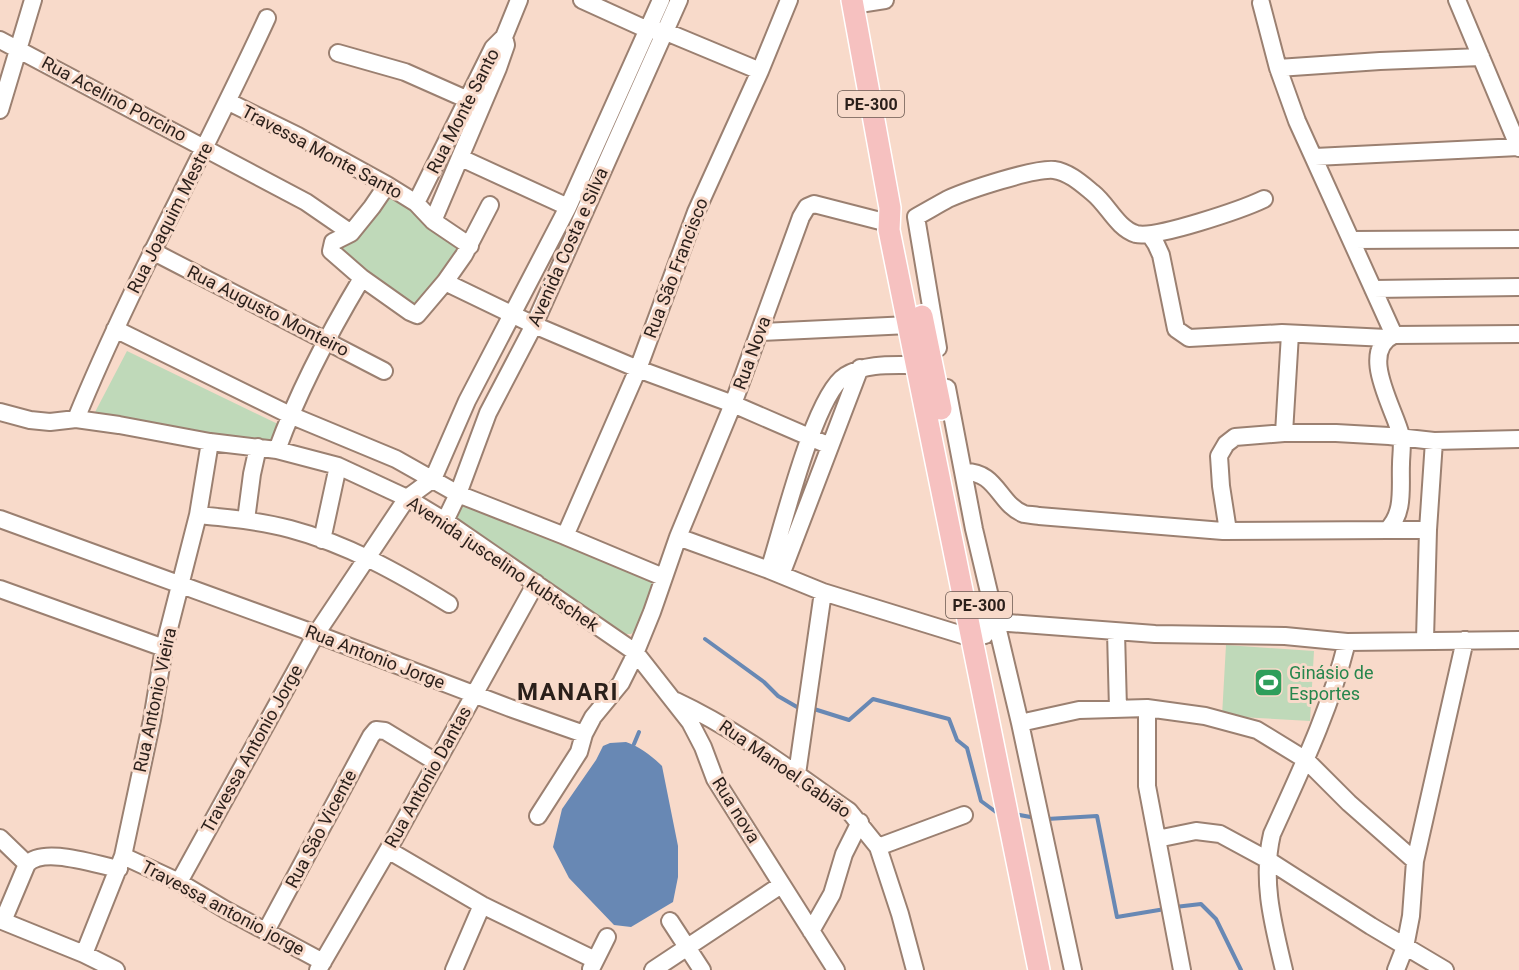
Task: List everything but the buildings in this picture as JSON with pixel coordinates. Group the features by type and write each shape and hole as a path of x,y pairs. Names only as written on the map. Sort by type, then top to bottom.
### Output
{"main road":[{"name":"PE-300","path":"852,2 889,215 916,320 930,362 1054,970"},
{"name":"PE-300","path":"984,629 1039,970"}],"street":[{"path":"0,110 33,0"},
{"name":"Rua Monte Santo","path":"416,203 506,45 504,37 519,0"},
{"path":"582,0 760,71"},
{"name":"Avenida Costa e Silva","path":"445,521 458,494 488,414 534,325 656,31 662,0"},
{"name":"Avenida Costa e Silva","path":"433,479 467,401 656,31 679,0"},
{"name":"Rua São Francisco","path":"565,536 638,369 696,212 760,71 789,0"},
{"path":"852,2 885,0"},
{"path":"1315,157 1519,147 1456,0"},
{"path":"1261,3 1278,68 1297,121 1352,240 1390,337"},
{"name":"Rua Joaquim Mestre","path":"76,419 152,251 229,102 267,18"},
{"name":"Rua Acelino Porcino","path":"0,40 306,202 351,233"},
{"path":"338,53 405,72 474,103"},
{"path":"1278,68 1481,57"},
{"name":"Travessa Monte Santo","path":"229,102 298,136 387,185 416,203 433,221 470,246"},
{"name":"Rua Monte Santo","path":"433,221 461,158 474,103"},
{"name":"Rua Monte Santo","path":"461,158 568,207"},
{"path":"1074,970 1020,723 984,629 974,529 963,472 930,362 916,217 950,198 1035,171 1055,170 1074,178 1096,195 1125,228 1137,234 1150,235 1209,219 1264,199"},
{"path":"387,185 351,233 333,242 331,251 362,278 417,315 445,282 470,246 490,205"},
{"name":"Rua Nova","path":"663,577 733,404 801,217 807,207 814,204 889,215"},
{"path":"1150,235 1161,255 1176,329 1189,338 1290,334 1390,337 1519,334"},
{"path":"1352,240 1519,239"},
{"name":"Rua Augusto Monteiro","path":"152,251 384,371"},
{"path":"278,450 290,415 326,339 362,278"},
{"path":"445,282 534,325 638,369 733,404 830,446"},
{"path":"1373,289 1519,287"},
{"path":"760,332 916,320"},
{"path":"115,329 290,415 386,454 458,494 663,577 652,612 621,683 593,717 584,734 579,752 538,816"},
{"path":"1284,433 1290,334"},
{"path":"1387,530 1397,518 1401,500 1401,437 1380,379 1377,361 1380,350 1390,337"},
{"path":"775,572 810,439 829,393 843,377 860,368 930,362"},
{"path":"775,572 830,446 860,368"},
{"path":"467,401 488,414"},
{"name":"Avenida juscelino kubtschek","path":"0,412 30,420 50,422 76,419 210,442 278,450 338,466 407,498 445,521 536,583 586,621 635,652"},
{"path":"1228,531 1219,456 1226,444 1235,438 1284,433 1336,433 1434,441 1519,439"},
{"path":"1425,639 1428,530 1434,441"},
{"name":"Rua Antonio Vieira","path":"84,954 121,862 152,720 164,648 182,586 198,515 210,442"},
{"path":"246,520 258,447"},
{"path":"322,540 338,466"},
{"path":"963,472 973,471 986,477 1023,513 1228,531 1428,530"},
{"path":"407,498 433,479"},
{"name":"Travessa Antonio Jorge","path":"180,882 316,634 407,498"},
{"path":"198,515 246,520 291,529 369,558 449,604"},
{"name":"Rua Antonio Jorge","path":"0,519 584,734"},
{"path":"678,537 823,592 984,629 1285,636 1347,642 1425,639 1519,640"},
{"name":"Rua Antonio Dantas","path":"320,966 388,850 536,583"},
{"path":"0,589 164,648"},
{"path":"797,774 823,592"},
{"path":"1116,632 1118,709"},
{"path":"1396,970 1405,947 1411,915 1415,861 1465,640"},
{"path":"1284,970 1268,897 1268,860 1272,834 1306,760 1337,681 1347,642"},
{"name":"Rua nova","path":"635,652 696,733 715,779 836,970"},
{"name":"Rua Manoel Gabião","path":"672,699 723,724 849,811 860,822 878,847 914,965"},
{"path":"1020,723 1079,710 1147,708 1205,716 1257,730 1306,760 1349,803 1415,861"},
{"path":"1147,708 1147,786 1182,970"},
{"name":"Rua São Vicente","path":"266,931 371,736 379,729 385,730 436,762"},
{"path":"878,847 964,815"},
{"path":"811,931 832,894 847,847 860,822"},
{"path":"1157,839 1196,831 1220,834 1268,860 1445,970"},
{"path":"0,838 27,864 2,921 84,954 116,970"},
{"path":"388,850 482,905 593,965 608,937"},
{"name":"Travessa antonio jorge","path":"27,864 33,858 52,855 121,862 180,882 266,931 320,966"},
{"path":"653,970 781,885"},
{"path":"454,970 482,905"},
{"path":"670,921 702,970"}],"green space":[{"path":"391,194 462,249 437,282 411,306 407,306 343,252 343,246"},
{"path":"127,351 280,425 271,444 93,416"},
{"path":"464,503 648,579 652,583 652,590 636,629 631,634 626,634 455,520 459,506"},
{"name":"Ginásio de Esportes","path":"1226,645 1314,651 1310,721 1222,716"}],"water":[{"path":"626,742 645,752 662,766 678,846 678,877 673,902 631,927 614,925 569,878 553,847 562,809 603,746"}],"waterway":[{"path":"705,639 764,682 778,696 797,707"},
{"path":"814,709 849,720 873,699 949,719 957,740 967,748 981,801 996,812 1001,812"},
{"path":"634,744 639,732"},
{"path":"1014,814 1036,818"},
{"path":"1047,819 1097,816 1117,917 1165,909"},
{"path":"1175,907 1201,904 1216,919 1241,970"}],"place":[{"name":"Ginásio de Esportes","path":"1268,683"}],"district":[{"name":"MANARI","path":"568,692"}]}
